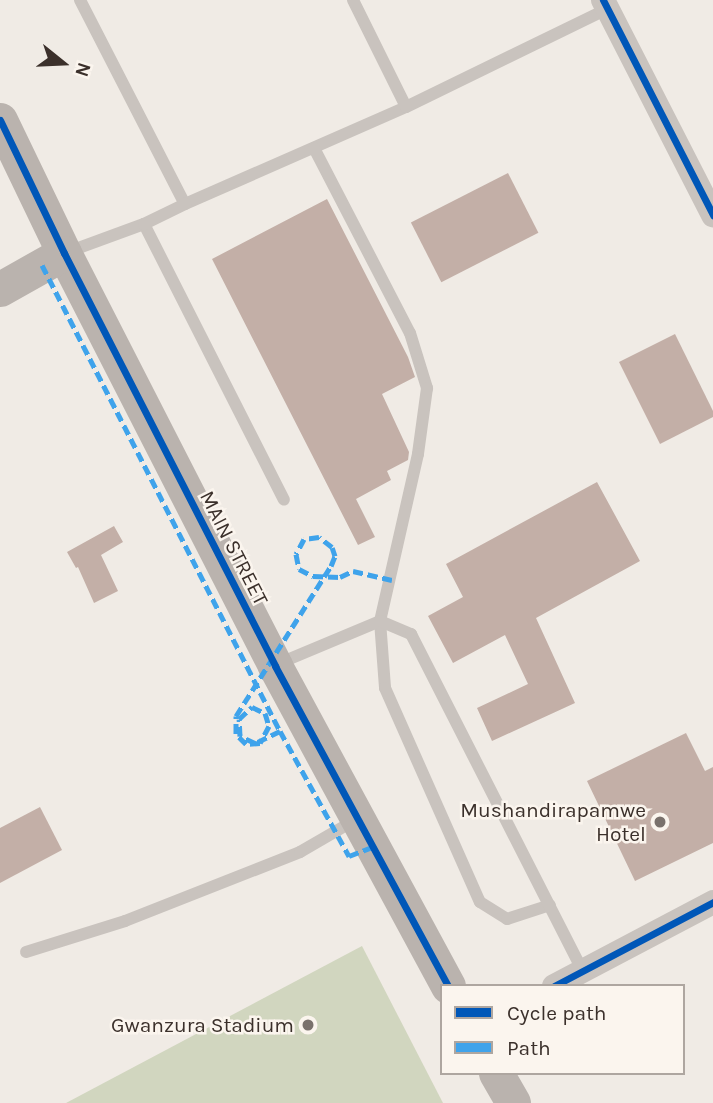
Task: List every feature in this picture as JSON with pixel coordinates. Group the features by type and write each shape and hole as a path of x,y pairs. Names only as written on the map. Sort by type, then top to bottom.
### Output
{"street":[{"path":"605,5 713,215"},
{"name":"MAIN STREET","path":"0,120 64,253 275,666 448,984"},
{"path":"0,289 64,253"},
{"path":"557,984 713,902"},
{"path":"497,1075 513,1103"}],"lane":[{"path":"80,0 185,204"},
{"path":"352,0 406,107"},
{"path":"64,253 144,224 406,107 605,5"},
{"path":"314,148 410,333 427,388 418,454 380,621 385,688 480,902 507,919 550,905"},
{"path":"144,224 284,500"},
{"path":"275,666 380,621 411,634 582,969"},
{"path":"26,952 125,921 288,857 358,819"}],"green space":[{"name":"Gwanzura Stadium","path":"362,946 443,1103 66,1103"}],"building":[{"path":"508,173 538,233 441,282 411,222"},
{"path":"327,199 408,357 415,377 382,394 409,452 408,460 387,471 391,480 356,499 375,537 358,545 212,259"},
{"path":"675,334 713,411 713,417 660,444 619,362"},
{"path":"597,482 640,561 536,618 575,703 492,741 477,708 528,684 505,635 453,663 428,616 463,597 446,564"},
{"path":"114,526 123,542 101,555 118,591 94,603 78,567 76,568 67,552"},
{"name":"Mushandirapamwe Hotel","path":"686,733 705,771 713,767 713,843 635,881 587,781"},
{"path":"40,807 62,850 0,883 0,828"}],"marked path":[{"path":"42,265 280,731 349,856 373,847"},
{"path":"280,731 255,743 240,736 239,719 252,707 265,713 269,726 260,743 246,744 236,734 236,716 331,566 335,556 332,547 319,537 304,539 296,554 299,569 313,576 340,577 353,571 392,580"}],"cycle path":[{"path":"603,0 713,215"},
{"path":"0,120 64,253 275,666 447,984"},
{"path":"558,984 713,902"}],"place":[{"name":"Mushandirapamwe Hotel","path":"660,822"},
{"name":"Gwanzura Stadium","path":"308,1025"}]}
